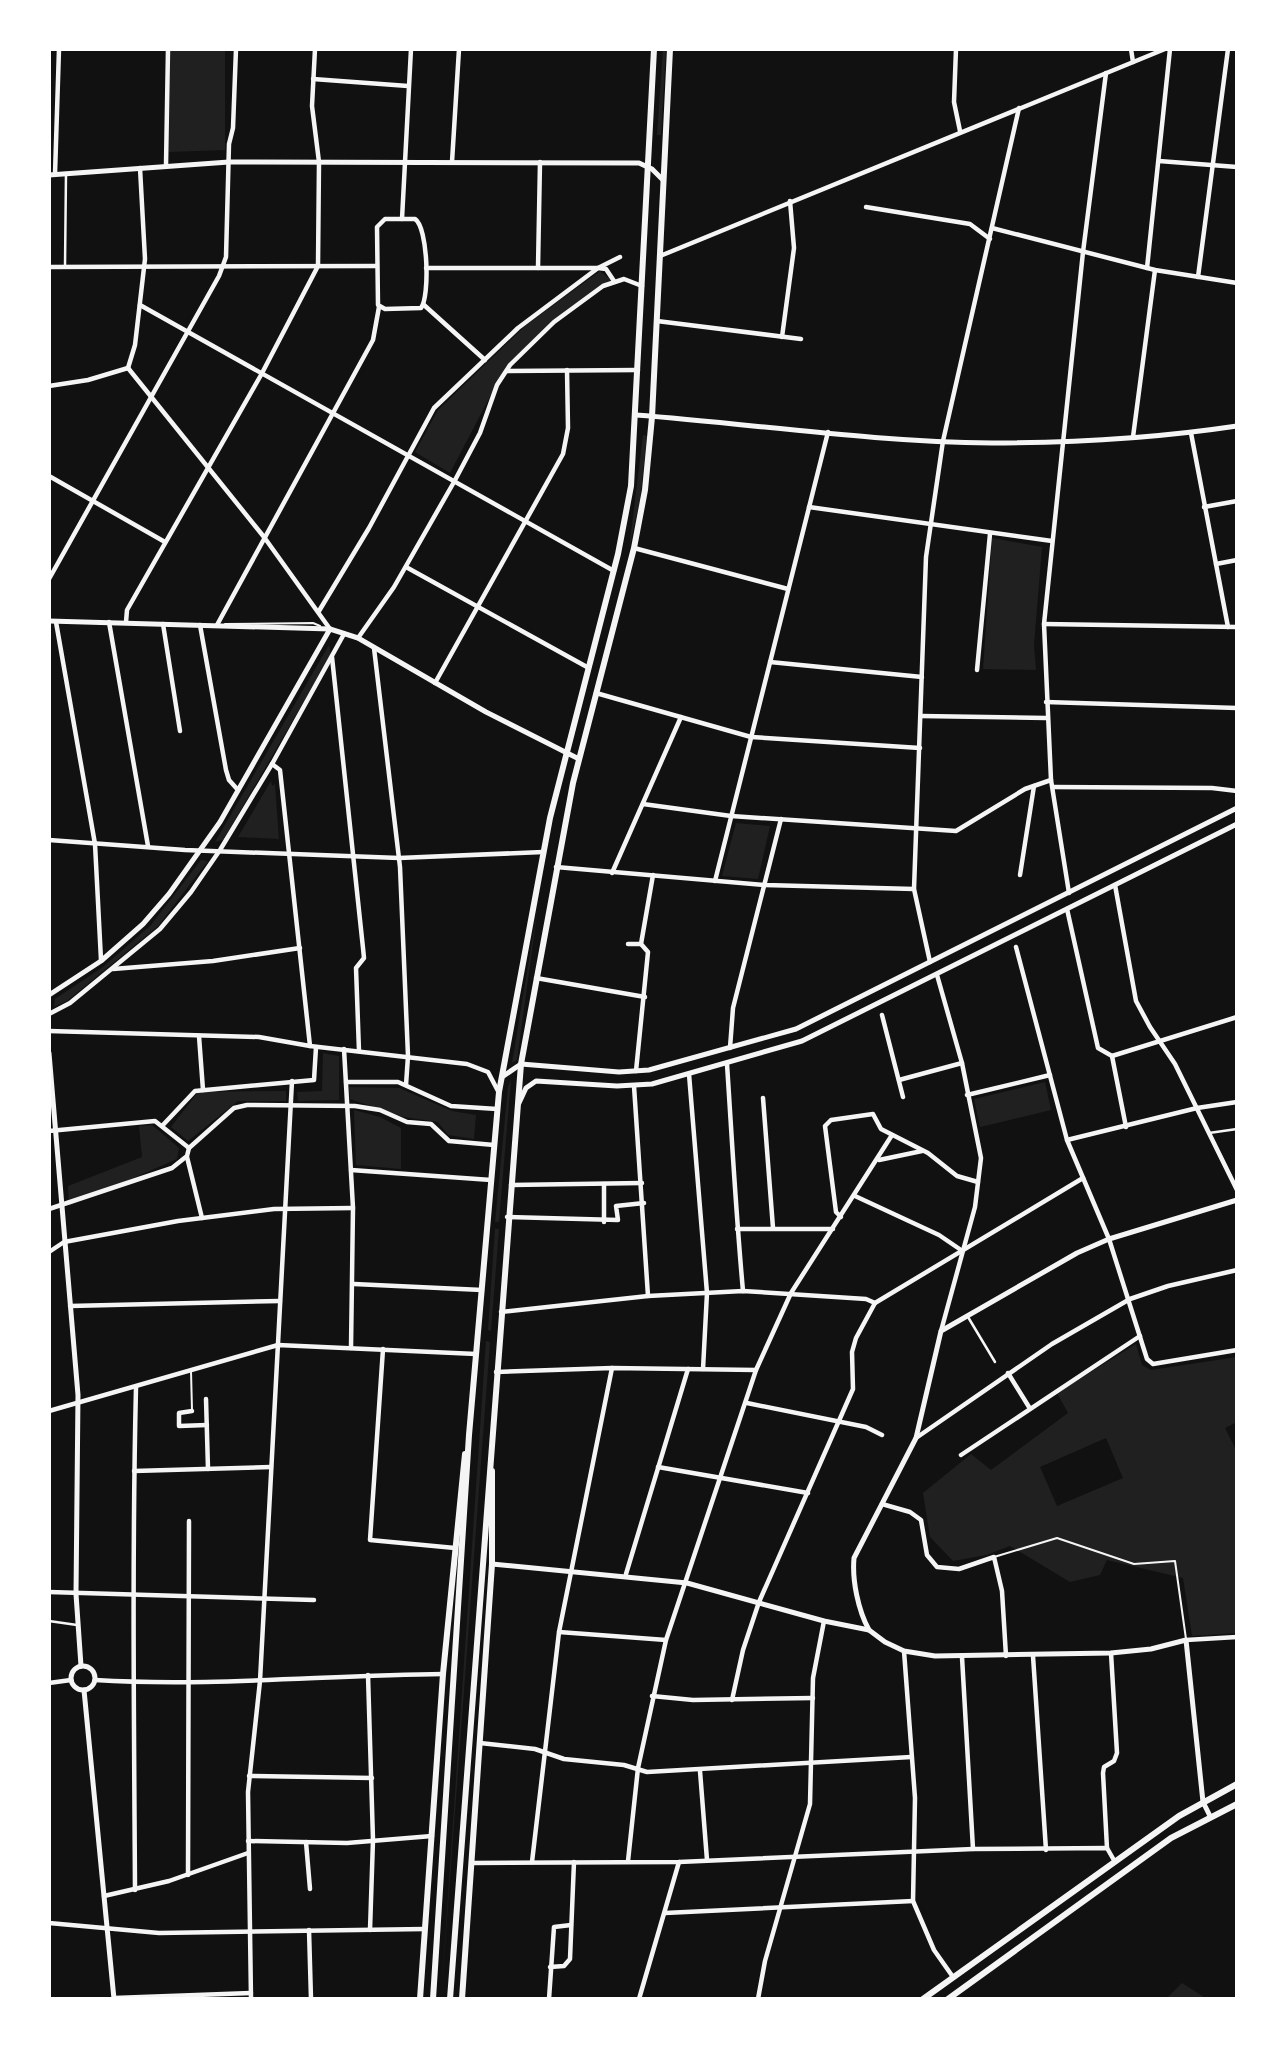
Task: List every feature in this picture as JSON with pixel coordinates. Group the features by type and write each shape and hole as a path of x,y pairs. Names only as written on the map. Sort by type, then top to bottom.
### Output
{"main road":[{"path":"433,1999 469,1435 500,1079 543,852 587,667 614,572 631,486 654,49"},
{"path":"450,1999 520,1064 579,759 634,548 645,490 652,417 670,49"},
{"path":"462,1999 492,1564 492,1416"},
{"path":"420,1999 454,1548 462,1467 469,1435"},
{"path":"923,1999 1116,1863 1160,1828 1237,1784"},
{"path":"948,1999 1171,1838 1237,1804"}],"street":[{"path":"59,49 52,174 229,162 540,161 624,162 646,166 663,180"},
{"path":"166,165 168,49"},
{"path":"49,579 226,257 236,49"},
{"path":"126,622 127,610 261,375 318,266 319,162 312,106 315,49"},
{"path":"402,219 411,49"},
{"path":"452,162 459,49"},
{"path":"956,49 954,102 960,131"},
{"path":"1131,49 1133,62"},
{"path":"660,256 960,131 1168,49 1147,268"},
{"path":"1198,277 1228,49"},
{"path":"1069,893 1051,780 1046,718 1044,624 1083,252 1106,73"},
{"path":"313,79 408,86"},
{"path":"931,963 914,889 930,525 943,441 1018,108"},
{"path":"538,269 540,161"},
{"path":"1159,161 1237,167"},
{"path":"49,386 88,380 128,368 132,360 144,267 140,167"},
{"path":"65,267 66,173"},
{"path":"782,337 794,248 790,201"},
{"path":"866,207 925,214 970,224 990,239"},
{"path":"217,625 373,340 379,307 376,266 378,223 385,219 418,220 423,227 426,268 424,305"},
{"path":"992,228 1155,270 1237,283"},
{"path":"318,611 369,528 434,408 518,328 598,268 620,257"},
{"path":"49,267 376,266"},
{"path":"426,268 598,268 606,269 614,281"},
{"path":"1133,437 1155,270"},
{"path":"358,638 371,624 406,567 480,433 497,385 519,354 554,322 614,281 632,281 642,286"},
{"path":"379,307 416,309 424,305"},
{"path":"424,305 485,360"},
{"path":"139,306 614,572"},
{"path":"657,321 801,339"},
{"path":"128,368 264,537 330,629"},
{"path":"435,683 567,442 567,370"},
{"path":"506,371 638,370"},
{"path":"636,415 943,441 1064,442 1191,433 1237,426"},
{"path":"715,881 828,432"},
{"path":"1191,433 1228,627"},
{"path":"49,476 165,542"},
{"path":"1204,507 1237,501"},
{"path":"809,507 1052,541"},
{"path":"977,670 990,534"},
{"path":"634,548 788,589"},
{"path":"1216,564 1237,561"},
{"path":"406,567 587,667"},
{"path":"49,621 330,629 358,638 435,683 565,754 579,759"},
{"path":"56,622 95,844 101,961"},
{"path":"109,622 148,846"},
{"path":"163,624 180,731"},
{"path":"1044,624 1237,627"},
{"path":"200,625 226,771 229,780 238,790"},
{"path":"49,995 101,961 155,911 201,851 330,629"},
{"path":"49,1014 69,1003 160,929 220,850 272,764 344,633"},
{"path":"374,648 399,858 408,1056 406,1085"},
{"path":"332,657 364,958 356,968 359,1051"},
{"path":"770,662 922,677"},
{"path":"596,693 751,737 920,748"},
{"path":"1046,702 1237,708"},
{"path":"921,716 1046,718"},
{"path":"612,873 681,717"},
{"path":"162,1126 195,1091 316,1079 280,770 272,764"},
{"path":"643,804 731,816 961,830 1034,785 1051,780"},
{"path":"1020,875 1034,785"},
{"path":"1052,788 1212,788 1237,791"},
{"path":"500,1079 511,1068 520,1064 636,1072 730,1049 814,1022 1237,808"},
{"path":"730,1049 733,1008 781,819"},
{"path":"515,1120 526,1088 536,1081 634,1086 727,1064 821,1034 1237,824"},
{"path":"49,840 201,851 399,858 543,852"},
{"path":"556,867 765,885 914,889"},
{"path":"641,944 653,875"},
{"path":"1115,885 1136,1001 1150,1027 1161,1039 1237,1190"},
{"path":"1067,909 1098,1048 1112,1056 1237,1017"},
{"path":"628,944 641,944 648,952 636,1072"},
{"path":"1016,947 1067,1140 1109,1240 1147,1359 1153,1364 1237,1350"},
{"path":"113,969 213,961 300,948"},
{"path":"937,975 962,1063 980,1147 978,1182 916,1438 857,1549 853,1566 863,1619 870,1630 885,1642 904,1651 962,1657 1111,1653 1151,1649 1186,1640 1237,1637"},
{"path":"536,978 645,997"},
{"path":"882,1015 904,1097"},
{"path":"49,1031 259,1037 408,1056 481,1068 493,1078 499,1092"},
{"path":"199,1036 203,1090"},
{"path":"344,1049 353,1208 351,1348"},
{"path":"49,1053 52,1131 78,1402 76,1594 80,1666"},
{"path":"1112,1056 1126,1127"},
{"path":"899,1080 962,1063"},
{"path":"727,1064 734,1146 732,1176 743,1291"},
{"path":"689,1074 707,1293 703,1369"},
{"path":"967,1095 1050,1075"},
{"path":"84,1690 114,1999 251,1996 249,1776 260,1681 292,1081"},
{"path":"345,1082 398,1082 451,1106 497,1109"},
{"path":"634,1086 644,1203 648,1296"},
{"path":"763,1098 773,1227"},
{"path":"1067,1140 1197,1108 1237,1102"},
{"path":"202,1219 187,1156 188,1147 240,1105 348,1105 380,1110 407,1122 432,1124 449,1141 494,1145"},
{"path":"842,1217 836,1212 825,1126 831,1120 871,1113 880,1128 924,1151 957,1176 978,1182"},
{"path":"52,1131 150,1121 162,1126 188,1147"},
{"path":"1209,1133 1237,1129"},
{"path":"628,1861 638,1768 666,1640 756,1370 791,1293 892,1135"},
{"path":"878,1160 924,1151"},
{"path":"49,1209 141,1180 172,1167 187,1156"},
{"path":"351,1170 491,1180"},
{"path":"732,1700 743,1650 759,1602 853,1389 852,1352 856,1338 875,1303 1083,1178"},
{"path":"510,1185 642,1183"},
{"path":"604,1184 604,1222"},
{"path":"855,1196 939,1235 961,1251"},
{"path":"941,1331 1077,1253 1109,1240 1237,1200"},
{"path":"604,1207 644,1203"},
{"path":"507,1217 604,1222 618,1220 617,1206"},
{"path":"49,1252 64,1242 202,1219 287,1209 353,1208"},
{"path":"737,1229 834,1229"},
{"path":"916,1438 1008,1373 1130,1299 1168,1286 1237,1270"},
{"path":"354,1283 482,1290"},
{"path":"500,1312 648,1296 743,1291 866,1298 875,1303"},
{"path":"70,1306 280,1301"},
{"path":"968,1317 995,1362"},
{"path":"961,1455 1029,1407 1140,1336"},
{"path":"49,1411 278,1345 476,1354"},
{"path":"383,1349 382,1395 370,1540 454,1548"},
{"path":"495,1372 612,1368 756,1370"},
{"path":"532,1862 559,1632 569,1570 612,1368"},
{"path":"626,1574 688,1369"},
{"path":"1008,1373 1029,1407"},
{"path":"135,1890 136,1681 132,1596 136,1387"},
{"path":"206,1399 208,1469"},
{"path":"747,1403 866,1427 882,1435"},
{"path":"192,1412 178,1413 180,1426 207,1425"},
{"path":"134,1471 271,1467"},
{"path":"658,1467 807,1493"},
{"path":"882,1504 910,1512 922,1520 927,1555 937,1567 959,1569 995,1556 1002,1591 1006,1657"},
{"path":"188,1875 189,1521"},
{"path":"492,1564 626,1574 687,1583 870,1630"},
{"path":"49,1591 188,1598 314,1600"},
{"path":"758,1999 765,1961 810,1804 813,1698 824,1620"},
{"path":"49,1621 78,1625"},
{"path":"559,1632 666,1640"},
{"path":"1186,1640 1203,1802 1210,1816"},
{"path":"904,1651 915,1798 913,1901 934,1950 954,1978"},
{"path":"1111,1653 1117,1753 1114,1761 1104,1768 1103,1773 1107,1847 1116,1863"},
{"path":"1033,1656 1045,1850"},
{"path":"962,1657 973,1849"},
{"path":"80,1666 93,1670 95,1680 90,1688 84,1690 75,1687 71,1681 72,1673 80,1666"},
{"path":"95,1680 260,1681 368,1675 443,1675"},
{"path":"368,1675 373,1840 370,1930"},
{"path":"49,1683 71,1681"},
{"path":"652,1696 732,1700 813,1698"},
{"path":"480,1743 546,1752 564,1759 638,1768 647,1772 911,1757"},
{"path":"700,1771 707,1860"},
{"path":"249,1776 372,1778"},
{"path":"248,1841 306,1842 432,1836"},
{"path":"306,1842 310,1889"},
{"path":"470,1863 679,1862 973,1849 1107,1847"},
{"path":"104,1896 188,1875 248,1853"},
{"path":"550,1967 568,1964 574,1862"},
{"path":"639,1999 679,1862"},
{"path":"665,1913 913,1901"},
{"path":"49,1923 159,1933 425,1929"},
{"path":"549,1999 554,1927 571,1925"},
{"path":"309,1930 311,1999"}],"lane":[{"path":"191,1370 192,1412"},
{"path":"995,1556 1057,1538 1106,1552 1134,1564 1175,1561 1186,1640"}],"shaded area":[{"path":"170,49 225,49 225,150 169,152"},
{"path":"663,49 666,49 661,135 657,135"},
{"path":"600,271 611,280 565,311 506,366 450,473 415,452 438,410 525,326"},
{"path":"643,435 647,436 640,500 629,549"},
{"path":"992,538 1042,547 1034,645 1036,670 983,669"},
{"path":"329,645 331,655 223,840 215,842"},
{"path":"271,781 272,786 275,784 279,839 238,837"},
{"path":"736,823 770,826 758,879 722,876"},
{"path":"201,860 208,861 158,926 67,1001 54,1007 55,999 103,967 151,925"},
{"path":"538,906 517,1060 512,1063"},
{"path":"323,1053 339,1056 339,1100 298,1101 297,1092 322,1091"},
{"path":"511,1080 499,1222 495,1222 508,1087"},
{"path":"1045,1082 1051,1110 980,1127 974,1099"},
{"path":"349,1087 399,1088 452,1111 476,1115 474,1139 448,1135 438,1122 404,1117 350,1099"},
{"path":"286,1091 286,1101 238,1101 188,1141 171,1127 198,1092"},
{"path":"354,1110 380,1117 401,1128 401,1169 356,1165"},
{"path":"152,1125 179,1148 177,1159 69,1206 68,1186 142,1157 139,1126"},
{"path":"495,1229 499,1229 491,1331 488,1330"},
{"path":"486,1341 490,1342 441,1999"},
{"path":"1136,1344 1142,1365 1151,1370 1237,1357 1237,1422 1225,1428 1237,1452 1237,1633 1192,1636 1183,1578 1107,1560 1100,1575 1070,1582 1010,1546 986,1555 953,1561 930,1537 923,1493 971,1454 991,1470 1068,1413 1057,1393","holes":["1106,1438 1123,1478 1057,1506 1040,1467"]},
{"path":"1182,1983 1207,1999 1166,1999"}]}
